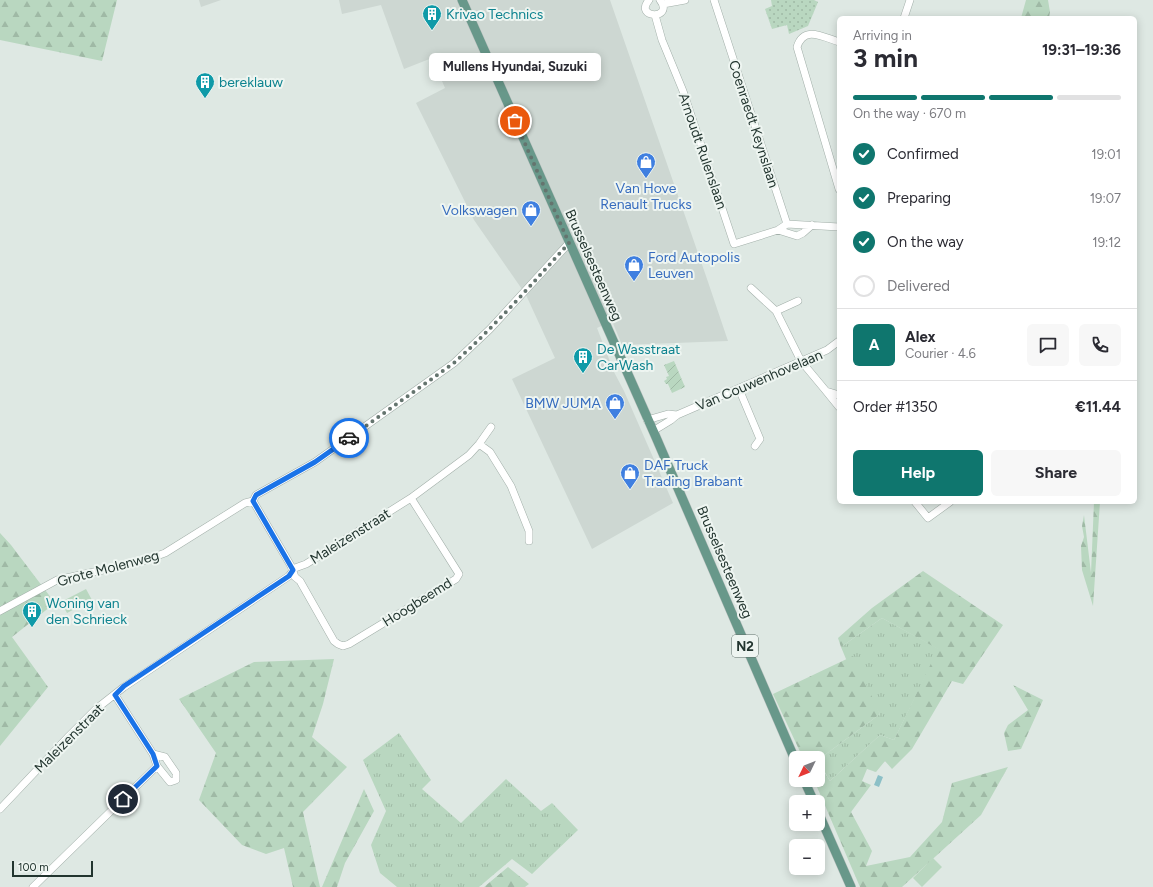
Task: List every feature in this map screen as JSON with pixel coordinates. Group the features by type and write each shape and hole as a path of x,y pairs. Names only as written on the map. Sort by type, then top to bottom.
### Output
{"main road":[{"name":"Brusselsesteenweg","path":"462,0 653,431 791,751"},
{"path":"825,828 851,887"}],"street":[{"name":"Arnoudt Rulenslaan","path":"649,0 646,4 646,9 650,14 655,15 662,40 683,92 734,244 778,230 787,224"},
{"path":"655,15 662,12 661,2 685,0"},
{"name":"Coenraedt Keynslaan","path":"714,0 787,224"},
{"path":"905,16 910,0"},
{"path":"837,41 814,34 806,35 801,38 797,47 837,182"},
{"path":"787,224 837,227"},
{"path":"778,230 797,236 804,233 812,225"},
{"name":"Grote Molenweg","path":"0,611 57,580 140,562 165,553 245,503 253,501 256,495 315,462 454,363 490,329 569,243"},
{"path":"751,288 776,311 801,362 837,405"},
{"path":"776,311 798,301"},
{"name":"Van Couwenhovelaan","path":"653,431 676,415 801,362 827,350 837,342"},
{"path":"739,389 760,439 755,446"},
{"path":"826,391 837,394"},
{"name":"Van Couwenhovelaan","path":"648,420 668,414 676,415"},
{"name":"Maleizenstraat","path":"0,809 96,709 115,695 124,686 289,576 293,570 306,564 411,498 469,455 491,427"},
{"path":"479,444 490,452 511,486 529,531 529,541"},
{"name":"Hoogbeemd","path":"293,570 295,577 300,581 334,640 343,646 349,644 456,579 459,574 411,498"},
{"path":"253,501 293,570"},
{"path":"917,504 928,518 947,504"},
{"path":"115,695 153,754 157,766 170,782 176,780 176,773 165,757 153,754"},
{"path":"33,887 157,766"}],"shaded area":[{"path":"199,0 221,0 201,7"},
{"path":"339,0 610,0 728,341 622,345 612,321 597,328 614,372 624,391 673,503 592,549 512,379 555,358 526,295 474,220 416,103 445,88 432,58 404,69 381,5 342,14"}],"green space":[{"path":"0,0 117,0 102,61 0,40"},
{"path":"771,0 814,0 818,2 808,26 789,34 787,25 772,29 765,9 772,6"},
{"path":"1026,0 1048,0 1049,16 1022,16"},
{"path":"674,361 685,387 672,393 668,384 664,381 667,379 666,377 669,376 664,365"},
{"path":"1094,504 1100,504 1093,606 1082,570 1081,546 1084,537 1082,526 1084,515 1091,573"},
{"path":"0,533 11,545 55,603 12,637 48,687 0,746"},
{"path":"923,571 1003,625 963,684 952,681 912,749 892,769 885,761 876,772 867,769 862,781 871,785 851,812 872,851 866,866 910,857 942,822 952,783 1008,767 981,815 902,887 860,887 825,806 825,795 820,795 817,787 825,787 825,773 830,781 880,735 894,740 938,649 882,618 841,647 838,638 872,608"},
{"path":"86,589 92,600 67,613 61,602"},
{"path":"882,618 939,649 894,740 880,735 830,781 825,772 825,755 880,714 846,659 841,647"},
{"path":"853,656 880,714 825,755 825,751 800,751 773,694"},
{"path":"334,659 323,704 312,737 347,767 303,812 320,887 293,887 284,848 266,854 242,845 199,800 216,753 179,699 254,662"},
{"path":"1013,685 1043,700 1021,749 1008,751 1004,733 1008,725 1028,710"},
{"path":"399,733 431,780 422,789 461,823 506,779 541,811 552,803 578,830 532,874 512,859 479,887 397,887 380,873 371,845 386,811 363,760"},
{"path":"364,789 374,811 345,863 337,887 322,887"},
{"path":"933,858 942,867 922,887 913,878"},
{"path":"508,867 529,884 525,887 484,887"}],"water":[{"path":"878,775 883,777 879,787 874,785"}],"way so far":[{"path":"349,438 454,363 470,349 569,243 515,121"}],"place":[{"name":"Krivao Technics","path":"432,31"},
{"name":"bereklauw","path":"205,99"},
{"name":"Mullens Hyundai, Suzuki","path":"515,121"},
{"name":"Van Hove Renault Trucks","path":"646,179"},
{"name":"Volkswagen","path":"531,227"},
{"name":"Ford Autopolis Leuven","path":"634,282"},
{"name":"De Wasstraat CarWash","path":"583,374"},
{"name":"BMW JUMA","path":"615,420"},
{"name":"DAF Truck Trading Brabant","path":"630,490"},
{"name":"Woning van den Schrieck","path":"32,628"}],"route":[{"path":"123,799 157,766 153,754 115,695 124,686 292,573 293,570 291,566 253,501 256,495 315,462 349,438"}]}
